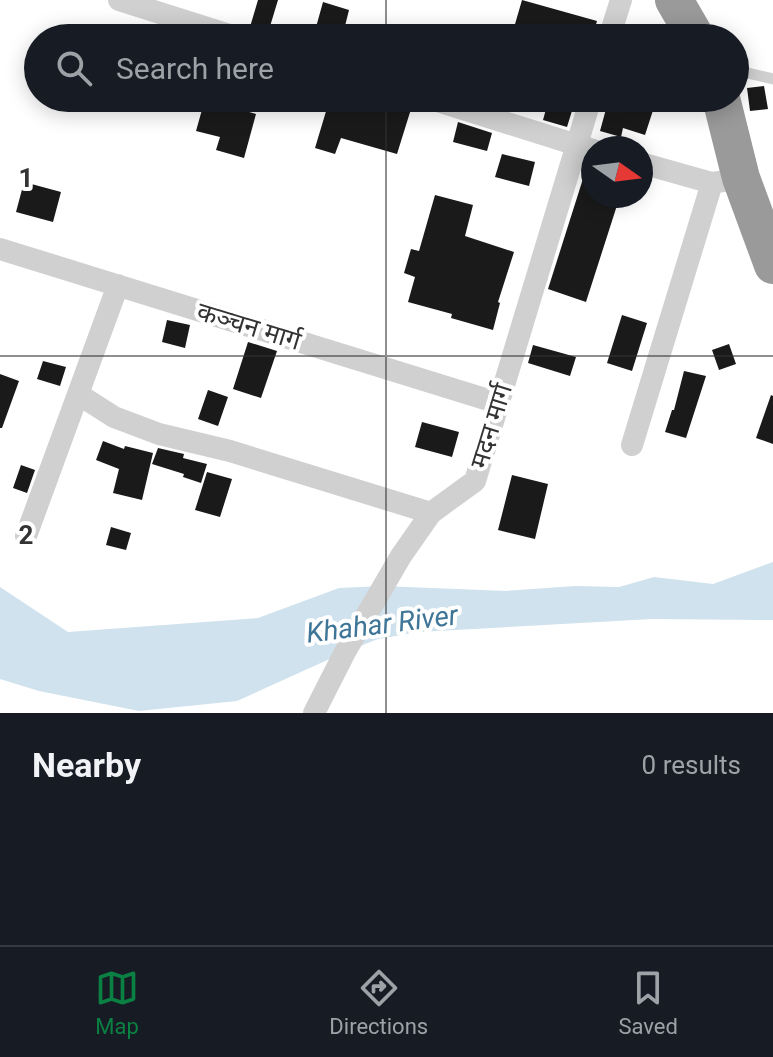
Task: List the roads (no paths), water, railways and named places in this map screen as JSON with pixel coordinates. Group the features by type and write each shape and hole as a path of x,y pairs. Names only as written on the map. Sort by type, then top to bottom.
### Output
{"highway":[{"path":"674,0 688,24"},
{"path":"722,112 727,180 773,265"}],"street":[{"path":"119,0 195,24"},
{"path":"613,24 621,0"},
{"path":"472,112 581,147"},
{"name":"मदन मार्ग","path":"586,136 589,112"},
{"name":"मदन मार्ग","path":"314,713 382,586 431,513 475,481 498,403 581,160"},
{"path":"632,445 727,180 653,165"},
{"name":"कञ्चन मार्ग","path":"0,249 498,403"},
{"path":"26,536 118,285"},
{"path":"78,394 114,417 159,434 230,451 431,513"}],"lane":[{"path":"749,73 773,79"}],"water":[{"name":"Khahar River","path":"773,562 773,620 652,619 418,632 378,639 237,701 139,711 39,691 0,679 0,587 68,632 258,618 339,588 382,586 506,591 575,586 619,587 654,577 713,584"}]}
